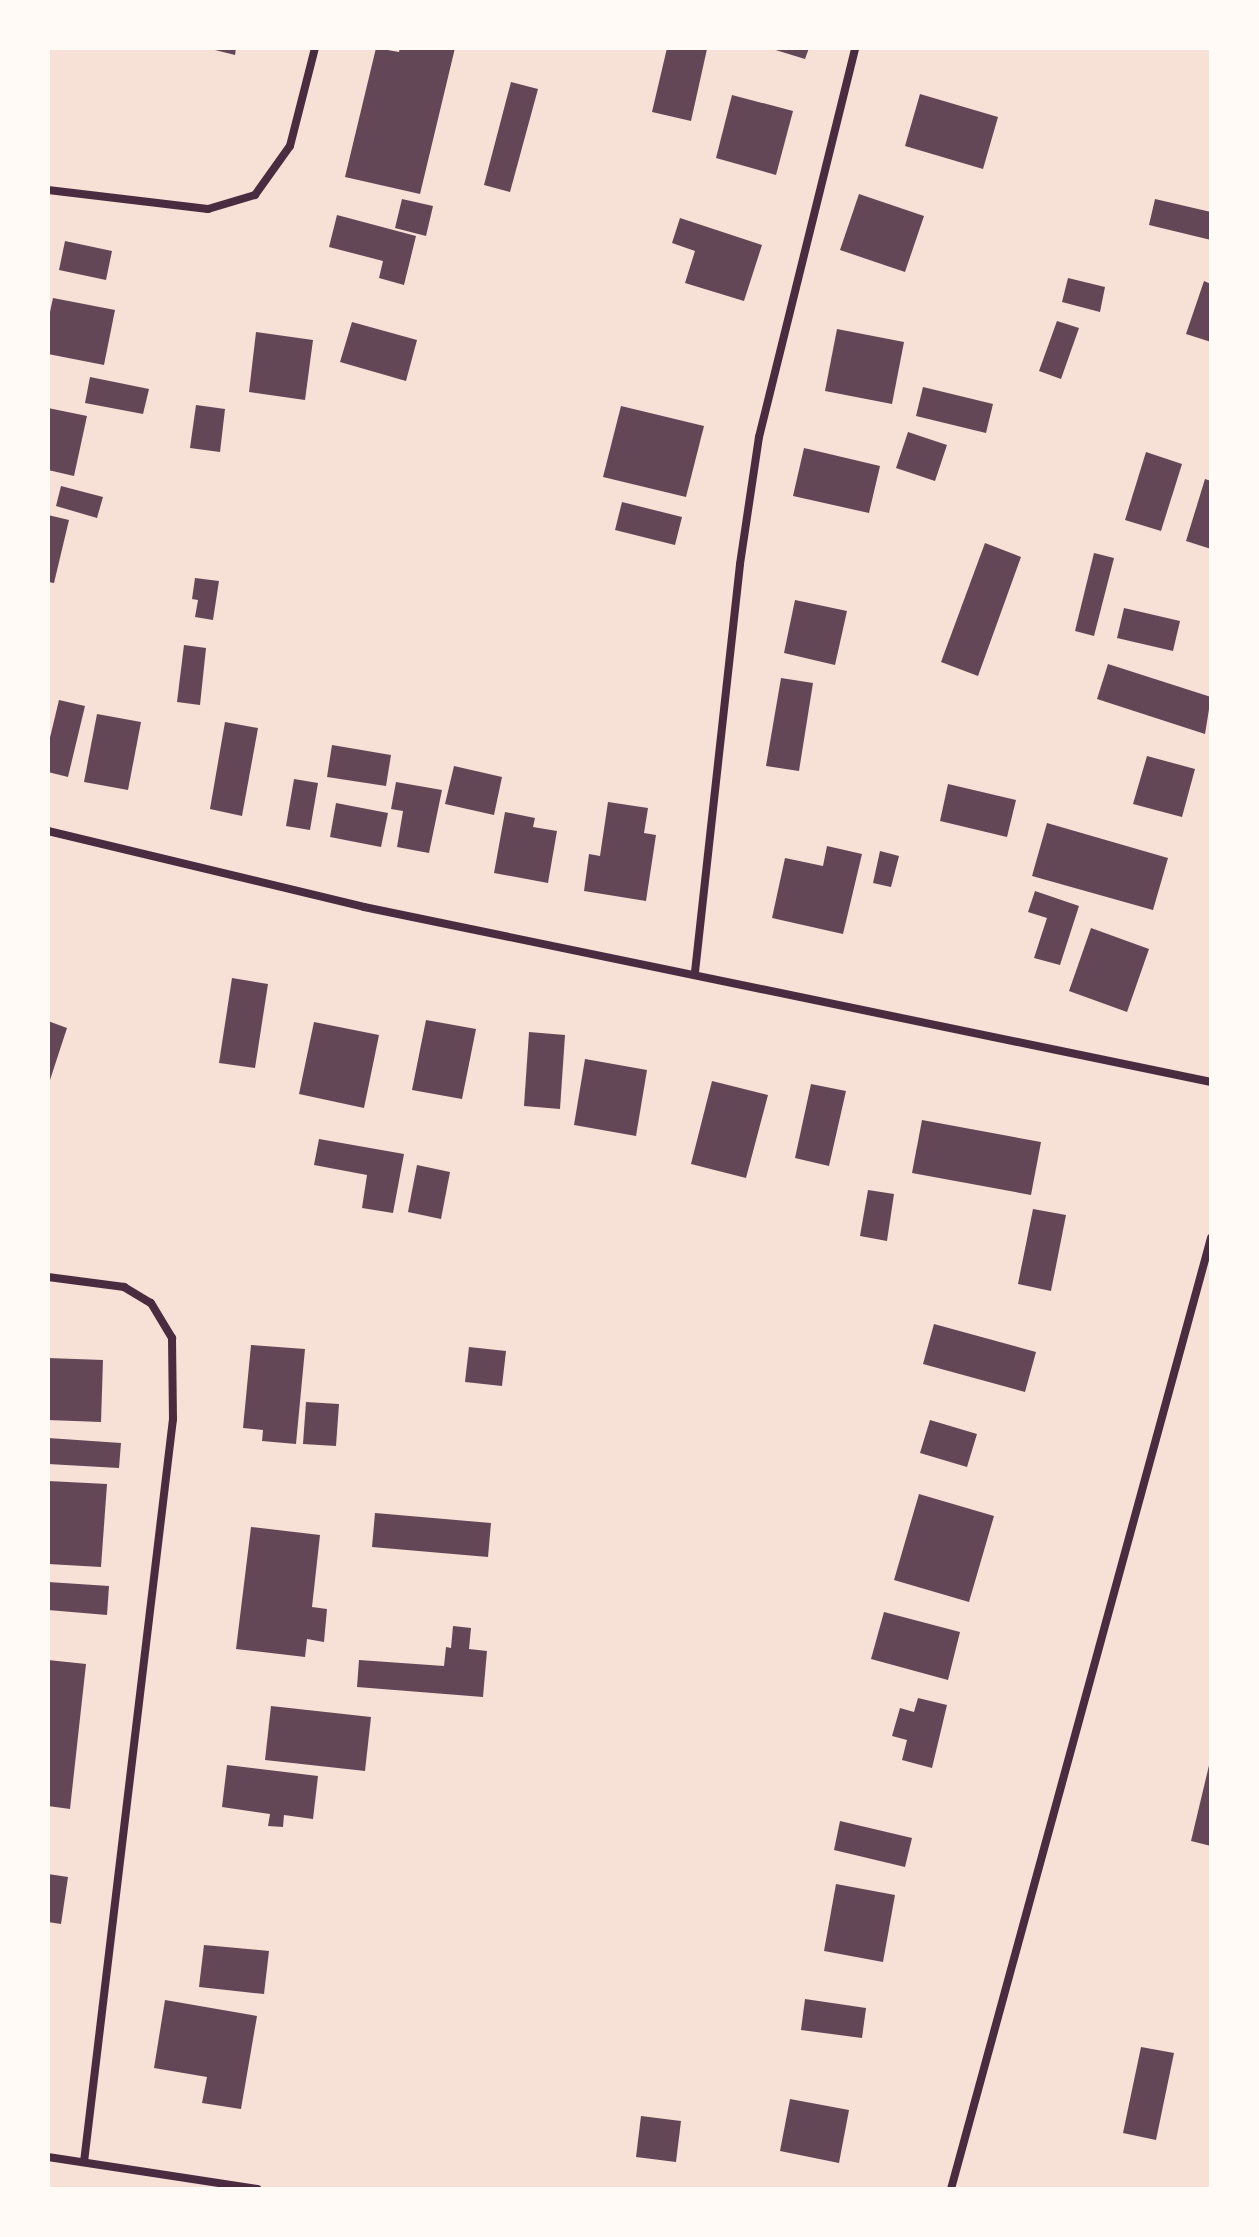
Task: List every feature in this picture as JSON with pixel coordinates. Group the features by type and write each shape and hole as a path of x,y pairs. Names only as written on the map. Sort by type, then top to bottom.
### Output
{"street":[{"path":"48,190 208,209 255,195 290,146 315,48"},
{"path":"695,972 740,564 759,437 855,48"},
{"path":"48,831 364,907 695,972 1211,1082"},
{"path":"951,2189 1211,1238"},
{"path":"48,1277 124,1287 151,1303 172,1338 173,1419 84,2162"},
{"path":"48,2157 258,2189"}],"building":[{"path":"207,48 236,48 235,55"},
{"path":"376,48 399,52 400,48 455,48 420,194 345,177"},
{"path":"667,48 707,49 691,121 652,112"},
{"path":"769,48 809,48 805,59"},
{"path":"511,82 538,89 510,192 484,185"},
{"path":"920,94 998,117 983,169 905,146"},
{"path":"732,95 793,111 776,175 716,158"},
{"path":"859,194 924,216 905,272 840,250"},
{"path":"402,199 433,206 426,236 395,228"},
{"path":"1155,199 1211,212 1211,240 1149,225"},
{"path":"337,215 416,236 404,285 379,278 383,261 329,247"},
{"path":"680,218 762,245 744,301 685,283 695,251 672,243"},
{"path":"65,241 112,251 106,280 59,270"},
{"path":"1068,278 1105,287 1100,312 1062,302"},
{"path":"1204,281 1211,284 1211,342 1186,334"},
{"path":"53,298 115,310 104,365 48,354 48,321"},
{"path":"1057,321 1079,328 1061,379 1039,371"},
{"path":"352,322 417,340 406,381 340,362"},
{"path":"837,329 904,342 892,404 825,391"},
{"path":"256,332 313,340 305,400 249,392"},
{"path":"90,377 149,389 143,414 85,403"},
{"path":"923,387 993,404 986,433 916,416"},
{"path":"196,405 225,409 220,452 190,448"},
{"path":"621,406 704,426 686,497 603,477"},
{"path":"48,408 87,416 74,476 48,470"},
{"path":"908,432 947,445 935,481 896,468"},
{"path":"804,448 880,466 869,513 793,496"},
{"path":"1146,452 1182,464 1161,531 1125,520"},
{"path":"1205,479 1211,481 1211,549 1186,541"},
{"path":"61,486 103,497 97,518 56,506"},
{"path":"622,502 682,517 675,545 615,530"},
{"path":"48,515 69,520 54,583 48,582"},
{"path":"985,543 1021,557 978,676 941,662"},
{"path":"1094,553 1114,558 1094,636 1075,631"},
{"path":"195,578 219,581 213,620 195,617 198,600 192,599"},
{"path":"795,600 847,611 835,665 784,653"},
{"path":"1124,608 1180,621 1173,651 1117,638"},
{"path":"184,645 206,648 200,705 177,702"},
{"path":"1108,664 1211,697 1205,734 1097,699"},
{"path":"781,678 813,683 799,771 766,766"},
{"path":"59,700 85,706 68,777 48,772 48,746"},
{"path":"97,714 141,722 128,790 84,782"},
{"path":"225,722 258,728 242,816 210,809"},
{"path":"332,745 391,755 386,786 327,777"},
{"path":"1147,756 1195,769 1182,817 1133,804"},
{"path":"454,766 502,777 494,815 445,804"},
{"path":"294,779 318,783 310,830 286,826"},
{"path":"396,782 442,790 429,853 397,847 403,811 391,809"},
{"path":"948,784 1016,800 1007,837 940,821"},
{"path":"608,802 648,808 644,833 656,835 646,901 584,891 589,854 600,856"},
{"path":"336,803 388,813 381,847 330,837"},
{"path":"505,812 535,818 533,827 557,831 548,883 494,873"},
{"path":"1047,823 1168,858 1153,910 1032,876"},
{"path":"827,846 862,854 843,934 772,918 785,858 823,866"},
{"path":"880,851 899,856 891,887 873,883"},
{"path":"1035,891 1079,906 1060,965 1034,958 1047,918 1028,912"},
{"path":"1091,928 1149,949 1127,1012 1069,991"},
{"path":"232,978 268,984 255,1068 219,1063"},
{"path":"426,1020 476,1029 462,1099 412,1090"},
{"path":"48,1021 67,1028 50,1080 48,1079"},
{"path":"314,1022 379,1035 364,1108 299,1094"},
{"path":"529,1032 565,1035 560,1109 524,1106"},
{"path":"585,1059 647,1070 636,1136 574,1125"},
{"path":"712,1081 768,1095 746,1178 691,1164"},
{"path":"811,1084 846,1091 829,1166 795,1158"},
{"path":"922,1120 1041,1142 1031,1195 912,1173"},
{"path":"319,1139 404,1154 393,1213 362,1208 367,1175 314,1165"},
{"path":"417,1165 450,1172 441,1219 408,1212"},
{"path":"868,1190 894,1194 887,1241 860,1236"},
{"path":"1033,1209 1066,1215 1051,1291 1018,1284"},
{"path":"934,1324 1036,1352 1025,1392 923,1364"},
{"path":"251,1345 305,1349 296,1444 262,1441 263,1430 243,1428"},
{"path":"469,1347 506,1351 502,1386 465,1382"},
{"path":"48,1358 103,1360 101,1422 48,1420"},
{"path":"306,1402 339,1404 336,1446 303,1444"},
{"path":"930,1420 977,1434 967,1467 920,1453"},
{"path":"48,1438 121,1443 119,1468 48,1464"},
{"path":"48,1481 107,1484 101,1567 48,1564"},
{"path":"919,1494 994,1516 969,1602 894,1580"},
{"path":"375,1513 491,1523 488,1557 372,1547"},
{"path":"251,1527 320,1535 312,1607 327,1609 324,1642 307,1639 305,1657 236,1649"},
{"path":"48,1582 109,1586 107,1615 48,1610"},
{"path":"884,1612 960,1632 948,1680 871,1659"},
{"path":"453,1626 471,1628 469,1649 487,1651 483,1697 357,1687 359,1660 444,1666 446,1647 451,1648"},
{"path":"48,1660 86,1664 70,1809 48,1806"},
{"path":"918,1698 947,1705 932,1768 902,1760 907,1740 892,1736 900,1708 914,1712"},
{"path":"271,1706 371,1717 365,1771 265,1760"},
{"path":"1211,1757 1211,1846 1191,1841"},
{"path":"227,1765 318,1776 313,1819 284,1815 283,1827 268,1826 270,1814 222,1807"},
{"path":"840,1821 912,1838 905,1867 834,1850"},
{"path":"48,1874 68,1877 61,1924 48,1922"},
{"path":"836,1884 895,1895 883,1962 824,1951"},
{"path":"204,1945 269,1951 264,1994 199,1987"},
{"path":"805,1999 866,2008 862,2038 801,2030"},
{"path":"165,2000 257,2016 241,2109 202,2103 207,2077 154,2068"},
{"path":"1141,2047 1174,2053 1156,2140 1123,2133"},
{"path":"790,2099 849,2110 839,2163 780,2151"},
{"path":"641,2116 681,2121 676,2162 636,2157"}]}
